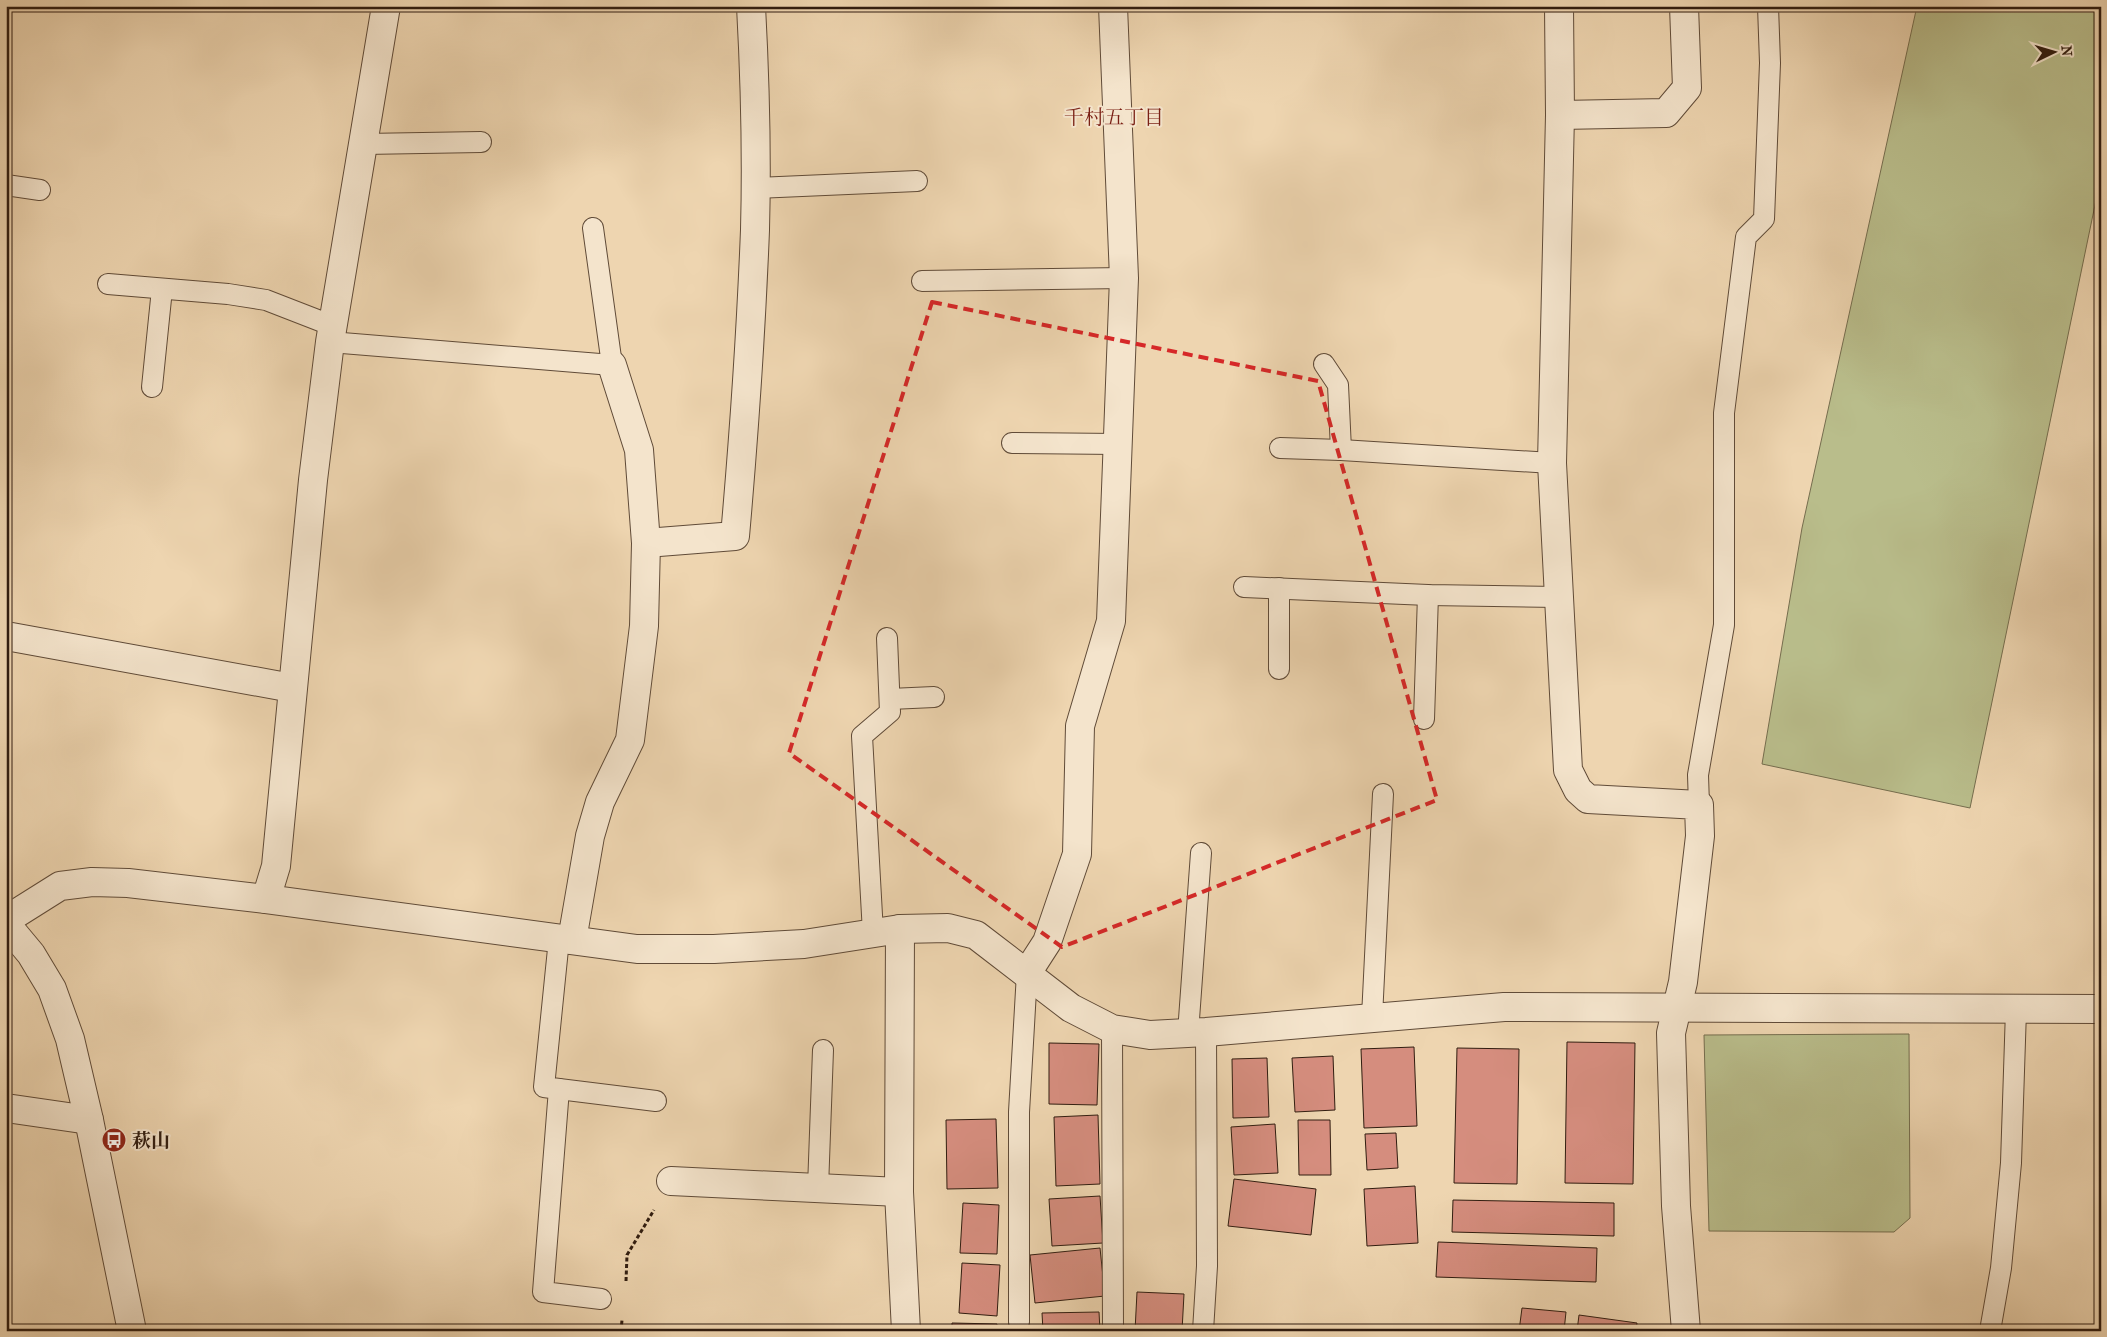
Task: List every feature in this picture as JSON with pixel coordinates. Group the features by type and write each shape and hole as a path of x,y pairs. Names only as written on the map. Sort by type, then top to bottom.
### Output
{"street":[{"path":"266,899 276,866 313,480 331,334 386,6"},
{"path":"646,543 735,536 746,406 755,188 751,6"},
{"path":"1027,973 1047,942 1077,854 1080,726 1111,622 1124,278 1113,6"},
{"path":"1559,6 1560,115 1552,463 1568,770 1578,790 1588,800 1699,805 1700,836 1683,982 1671,1033 1676,1206 1686,1331"},
{"path":"1560,115 1666,113 1687,88 1684,6"},
{"path":"566,939 590,836 600,802 630,740 644,626 646,543 639,450 612,365"},
{"path":"6,636 292,688"},
{"path":"132,1331 89,1120 70,1039 52,989 32,954 6,922 60,886 92,882 128,883 266,899 637,949 714,949 804,944 900,929 948,928 976,935 1071,1008 1112,1029 1150,1035 1197,1033 1504,1007 2101,1009"},
{"path":"900,929 899,1192 906,1331"},
{"path":"6,1108 89,1120"},
{"path":"671,1181 899,1192"}],"lane":[{"path":"1699,805 1698,774 1724,625 1724,414 1746,237 1764,219 1770,63 1768,6"},
{"path":"364,144 481,142"},
{"path":"755,188 917,181"},
{"path":"6,185 40,190"},
{"path":"108,284 228,294 266,300 331,334 612,365 593,228"},
{"path":"922,281 1124,278"},
{"path":"152,387 162,289"},
{"path":"1324,364 1338,385 1341,450"},
{"path":"1012,443 1118,444"},
{"path":"1280,448 1552,463"},
{"path":"1244,587 1428,595 1558,597"},
{"path":"1279,588 1279,669"},
{"path":"1424,719 1428,595"},
{"path":"873,933 862,736 890,712 887,638"},
{"path":"890,699 934,697"},
{"path":"1372,1017 1383,794"},
{"path":"1201,853 1197,1033 1208,1266 1203,1331"},
{"path":"566,939 544,1087 656,1101"},
{"path":"1019,1322 1019,1112 1027,973"},
{"path":"1990,1331 2001,1268 2011,1163 2016,1010"},
{"path":"1112,1029 1113,1331"},
{"path":"818,1188 823,1050"},
{"path":"559,1089 543,1292 601,1299"}],"path":[{"path":"625,1283 627,1255 671,1181"},
{"path":"621,1331 623,1311"}],"highlighted area":[{"path":"932,302 1318,381 1437,800 1062,947 789,753"}],"green space":[{"path":"1917,6 2101,6 2101,176 1970,808 1762,764 1802,528"},
{"path":"1909,1034 1910,1218 1894,1232 1709,1231 1704,1035"}],"building":[{"path":"1567,1042 1635,1043 1633,1184 1565,1183"},
{"path":"1049,1043 1099,1044 1097,1105 1049,1104"},
{"path":"1414,1047 1417,1126 1364,1128 1361,1049"},
{"path":"1457,1048 1519,1049 1517,1184 1454,1183"},
{"path":"1333,1056 1335,1110 1295,1112 1292,1058"},
{"path":"1267,1058 1269,1117 1233,1118 1232,1059"},
{"path":"1098,1115 1100,1184 1056,1186 1054,1117"},
{"path":"996,1119 998,1188 947,1189 946,1120"},
{"path":"1298,1120 1330,1120 1331,1175 1299,1175"},
{"path":"1275,1124 1278,1173 1234,1175 1231,1127"},
{"path":"1396,1133 1398,1168 1367,1170 1365,1134"},
{"path":"1234,1179 1316,1189 1311,1235 1228,1226"},
{"path":"1415,1186 1418,1243 1367,1246 1364,1189"},
{"path":"1100,1196 1103,1243 1052,1246 1049,1199"},
{"path":"1453,1200 1614,1203 1614,1236 1452,1232"},
{"path":"963,1203 999,1205 997,1254 960,1253"},
{"path":"1438,1242 1597,1248 1596,1282 1436,1277"},
{"path":"1100,1248 1105,1296 1035,1303 1030,1255"},
{"path":"962,1263 1000,1265 997,1316 959,1313"},
{"path":"1137,1292 1184,1294 1182,1331 1135,1331"},
{"path":"1522,1308 1566,1312 1564,1331 1519,1331"},
{"path":"1099,1312 1100,1331 1043,1331 1042,1313"},
{"path":"1579,1315 1637,1323 1636,1331 1577,1331"},
{"path":"952,1323 997,1324 996,1331 952,1331"}],"place":[{"name":"萩山","path":"114,1140"}],"district":[{"name":"千村五丁目","path":"1114,117"}]}
